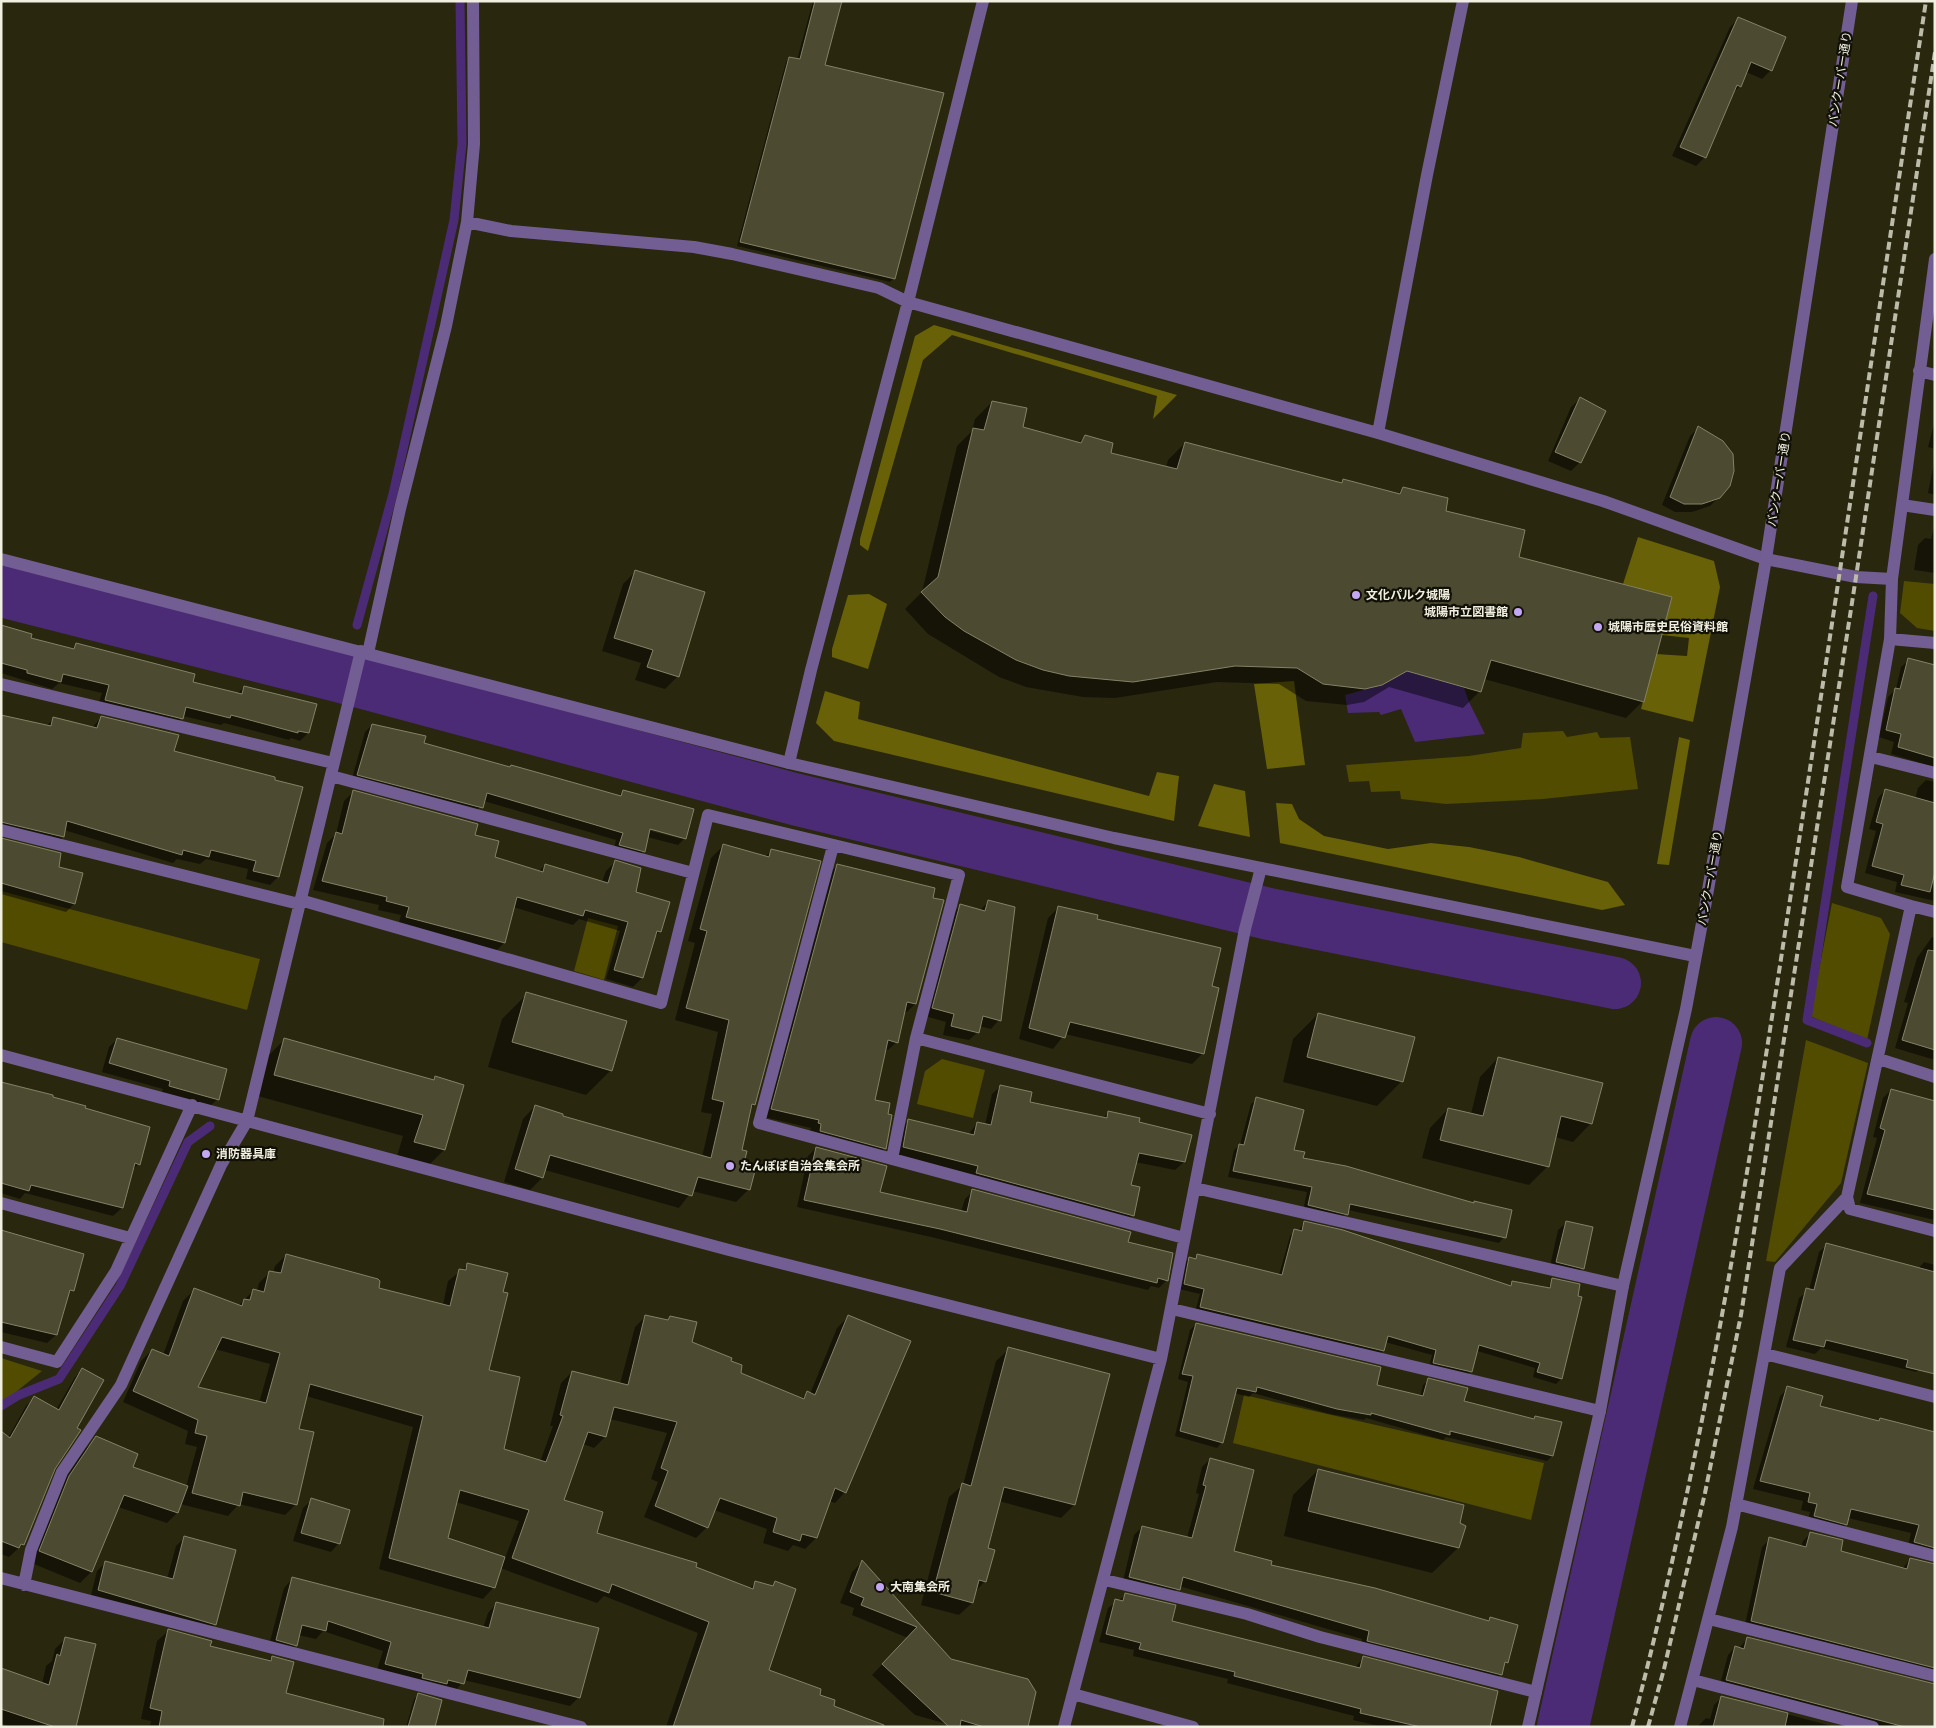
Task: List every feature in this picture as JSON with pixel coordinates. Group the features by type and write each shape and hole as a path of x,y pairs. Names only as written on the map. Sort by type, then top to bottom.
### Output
{"street":[{"path":"24,1585 31,1550 62,1472 121,1385 221,1165 247,1121 347,705 364,652 446,326 467,222 474,144 473,1"},
{"path":"789,763 836,570 908,302 983,1"},
{"path":"1378,433 1426,175 1463,1"},
{"name":"バンクーバー通り","path":"1528,1727 1600,1411 1623,1286 1684,1018 1766,559 1852,1"},
{"path":"467,222 510,231 694,247 879,288 908,302 1378,433 1602,501 1766,559 1856,577 1892,578"},
{"path":"1935,259 1892,578 1890,639 1847,887 1935,912"},
{"path":"1920,371 1935,375"},
{"path":"1902,505 1935,510"},
{"path":"1,559 789,763 1114,838 1695,956"},
{"path":"1890,639 1935,644"},
{"path":"1,684 334,763"},
{"path":"1871,757 1935,773"},
{"path":"330,776 693,873"},
{"path":"1,830 300,902 661,1003 708,815 959,875 916,1038 892,1159"},
{"path":"833,846 759,1123 1184,1238"},
{"path":"1064,1727 1105,1580 1161,1359 1245,929 1261,868"},
{"path":"1911,906 1879,1059 1847,1197 1850,1209 1935,1231"},
{"path":"916,1038 1210,1114"},
{"path":"1,1055 729,1250 1161,1359"},
{"path":"1879,1059 1935,1077"},
{"path":"1,1347 57,1362 116,1271 192,1105"},
{"path":"1194,1188 1623,1286"},
{"path":"1680,1727 1736,1504 1780,1268 1847,1197"},
{"path":"1,1203 130,1238"},
{"path":"1172,1309 1600,1411"},
{"path":"1765,1354 1935,1398"},
{"path":"1736,1504 1935,1556"},
{"path":"1,1578 581,1727"},
{"path":"1105,1580 1248,1614 1320,1638 1536,1692"},
{"path":"1708,1619 1935,1676"},
{"path":"1693,1680 1873,1727"},
{"path":"1074,1694 1193,1727"}],"shaded area":[{"path":"934,325 1177,395 1153,419 1157,396 952,335 923,360 868,551 860,545 860,539 915,336"},
{"path":"1638,537 1714,561 1720,587 1693,722 1641,709 1656,654 1687,656 1689,638 1662,635 1671,597 1623,584"},
{"path":"1904,581 1935,584 1935,631 1917,628 1900,613"},
{"path":"869,594 887,604 868,669 832,657 832,649 848,595"},
{"path":"1436,646 1429,677 1464,688 1485,734 1415,742 1401,709 1381,715 1379,712 1348,713 1345,695 1382,685"},
{"path":"1294,681 1305,765 1267,769 1254,684"},
{"path":"825,691 860,702 858,719 1149,796 1157,772 1179,776 1174,821 834,741 816,723"},
{"path":"1563,731 1567,737 1597,732 1600,738 1630,737 1638,789 1543,799 1446,804 1401,799 1400,791 1371,792 1369,781 1349,782 1346,765 1469,756 1521,748 1523,733"},
{"path":"1679,737 1690,740 1669,865 1657,864"},
{"path":"1214,784 1245,791 1250,837 1198,826"},
{"path":"1276,803 1292,804 1299,819 1324,836 1388,849 1431,843 1469,847 1519,857 1608,882 1625,905 1602,910 1280,843"},
{"path":"1,891 260,959 247,1010 1,942"},
{"path":"1832,903 1881,918 1890,934 1867,1040 1810,1016"},
{"path":"588,918 618,926 604,980 574,971"},
{"path":"1806,1040 1868,1063 1841,1183 1775,1262 1766,1261"},
{"path":"942,1059 985,1070 973,1118 917,1104 925,1071"},
{"path":"1,1358 42,1371 1,1404"},
{"path":"1244,1395 1544,1463 1531,1520 1233,1443"}],"building":[{"path":"815,1 842,1 825,65 944,93 895,279 740,242 789,57 800,59"},
{"path":"1738,17 1786,37 1772,71 1751,62 1741,87 1737,85 1706,158 1680,147"},
{"path":"1580,397 1606,411 1581,463 1555,452"},
{"path":"992,401 1027,408 1023,427 1081,443 1085,435 1113,443 1111,453 1177,469 1185,442 1342,483 1343,479 1400,494 1403,487 1448,498 1446,511 1525,530 1519,557 1672,597 1644,702 1491,660 1481,692 1407,671 1382,685 1365,689 1323,684 1297,668 1235,666 1133,682 1069,676 1043,670 1016,660 964,631 945,617 921,592 938,577 973,428 984,430"},
{"path":"1698,426 1723,441 1733,454 1734,471 1730,486 1720,498 1702,504 1684,504 1670,497"},
{"path":"635,570 705,592 679,677 647,667 653,650 614,638"},
{"path":"1,625 32,634 31,638 74,649 76,643 195,674 193,682 242,694 244,686 317,704 309,733 298,731 298,733 231,715 230,718 186,707 183,719 105,700 109,685 63,674 61,682 27,673 27,670 1,663"},
{"path":"1908,658 1935,665 1935,758 1898,747 1901,734 1886,730 1895,688 1900,689"},
{"path":"1,715 51,726 53,717 97,728 101,716 179,735 174,751 275,777 275,780 303,787 279,877 253,871 256,861 211,850 209,857 183,850 182,855 67,821 64,837 1,822"},
{"path":"372,724 426,736 424,743 510,767 511,765 621,796 623,790 694,809 686,839 650,829 645,852 619,845 623,833 487,793 483,808 357,775"},
{"path":"1885,789 1935,803 1935,872 1930,892 1901,885 1904,875 1872,866 1883,824 1876,822"},
{"path":"353,790 478,824 475,835 499,841 495,857 543,872 545,864 608,883 615,860 641,868 636,892 670,902 661,932 657,931 643,978 614,970 628,922 585,910 583,916 517,897 505,943 406,917 409,907 386,901 387,897 322,881 336,832 342,834"},
{"path":"1,838 61,853 59,867 83,873 75,904 1,883"},
{"path":"723,844 769,857 771,849 821,861 755,1105 752,1104 742,1150 747,1151 743,1167 755,1171 750,1190 698,1177 692,1196 550,1155 543,1178 515,1169 535,1105 563,1114 563,1116 711,1158 724,1102 712,1099 729,1020 686,1008 707,931 700,929"},
{"path":"837,864 935,888 933,898 944,900 916,1004 907,1002 898,1043 888,1040 875,1100 890,1103 888,1114 892,1115 886,1149 820,1131 821,1124 818,1123 819,1120 771,1109"},
{"path":"988,900 1015,907 1001,1021 983,1016 979,1033 951,1026 954,1014 932,1008 960,904 985,911"},
{"path":"1058,906 1098,915 1097,919 1221,948 1212,986 1219,988 1204,1054 1070,1022 1065,1038 1029,1028"},
{"path":"1928,950 1935,951 1935,1050 1902,1040"},
{"path":"526,992 627,1021 612,1071 512,1042"},
{"path":"1318,1013 1415,1037 1403,1082 1307,1057"},
{"path":"117,1038 227,1069 219,1100 169,1086 170,1081 109,1063"},
{"path":"284,1038 434,1080 435,1076 464,1085 445,1150 414,1142 423,1115 274,1075"},
{"path":"1498,1057 1603,1083 1592,1124 1561,1116 1549,1167 1440,1140 1448,1108 1483,1116"},
{"path":"1,1082 53,1095 53,1097 86,1106 85,1108 150,1127 140,1165 135,1163 123,1208 31,1185 29,1191 1,1183"},
{"path":"1000,1085 1032,1092 1030,1102 1107,1118 1108,1111 1140,1118 1139,1122 1192,1135 1185,1162 1139,1153 1131,1185 1140,1187 1134,1216 976,1173 978,1166 903,1147 908,1119 974,1135 977,1122 991,1125"},
{"path":"1891,1089 1935,1101 1935,1210 1867,1194 1885,1130 1880,1128"},
{"path":"1256,1097 1304,1110 1294,1150 1305,1152 1303,1158 1346,1166 1474,1203 1474,1201 1512,1210 1506,1238 1350,1204 1348,1215 1308,1205 1312,1187 1233,1171 1239,1144 1244,1145"},
{"path":"816,1147 887,1166 880,1192 967,1212 972,1189 1131,1232 1128,1242 1173,1253 1168,1281 1158,1278 1157,1283 940,1229 804,1200"},
{"path":"1304,1221 1343,1230 1511,1286 1512,1281 1550,1288 1552,1278 1580,1284 1578,1296 1582,1297 1562,1379 1537,1372 1540,1363 1479,1345 1472,1372 1433,1363 1436,1350 1388,1336 1384,1351 1200,1307 1204,1289 1184,1284 1189,1257 1196,1259 1197,1254 1282,1275 1294,1229 1302,1231"},
{"path":"1566,1221 1593,1227 1584,1269 1556,1262"},
{"path":"1,1230 84,1254 74,1291 70,1290 57,1335 1,1322"},
{"path":"1826,1243 1935,1272 1935,1374 1906,1367 1908,1360 1826,1340 1824,1347 1793,1340 1806,1288 1814,1290"},
{"path":"286,1254 378,1279 380,1281 379,1288 450,1306 459,1269 466,1270 467,1263 508,1273 503,1292 508,1293 489,1370 520,1377 504,1449 546,1462 563,1416 560,1415 572,1371 628,1385 645,1315 668,1320 670,1316 697,1322 692,1342 732,1358 731,1361 742,1365 741,1373 804,1399 807,1391 815,1395 848,1315 911,1341 846,1493 835,1488 817,1538 802,1534 800,1541 773,1532 777,1518 720,1498 708,1528 655,1506 668,1471 661,1468 677,1422 614,1407 606,1437 588,1432 564,1500 603,1512 597,1533 697,1563 696,1567 753,1589 755,1581 773,1586 775,1581 796,1589 769,1670 821,1689 820,1695 835,1700 834,1706 884,1725 884,1727 673,1727 709,1622 612,1584 609,1593 512,1558 529,1510 460,1490 448,1538 505,1557 495,1588 389,1558 423,1416 310,1384 299,1429 314,1432 297,1505 243,1492 240,1506 192,1493 207,1436 195,1433 198,1420 133,1391 152,1349 169,1356 194,1288 242,1306 244,1299 250,1300 253,1289 264,1292 269,1271 281,1273","holes":["222,1337 280,1353 266,1403 198,1387"]},
{"path":"1196,1323 1381,1367 1377,1385 1423,1396 1428,1378 1468,1388 1464,1401 1534,1419 1535,1416 1562,1422 1553,1456 1450,1431 1450,1435 1371,1413 1371,1415 1337,1409 1257,1387 1256,1392 1237,1388 1223,1443 1180,1431 1193,1376 1182,1374"},
{"path":"1008,1347 1110,1374 1075,1505 1004,1487 988,1548 995,1550 986,1582 979,1580 973,1603 933,1592 962,1483 971,1486"},
{"path":"82,1368 104,1380 77,1428 81,1430 55,1469 24,1545 21,1544 19,1548 1,1541 1,1431 10,1438 34,1396 59,1410"},
{"path":"1787,1386 1823,1396 1820,1406 1879,1421 1880,1418 1935,1432 1935,1548 1914,1542 1919,1525 1851,1509 1847,1525 1814,1516 1817,1504 1808,1502 1810,1493 1760,1481"},
{"path":"96,1436 138,1454 133,1467 188,1486 178,1513 124,1495 92,1572 39,1551 69,1476"},
{"path":"1210,1458 1254,1470 1234,1551 1272,1561 1271,1565 1375,1588 1489,1621 1490,1617 1518,1625 1508,1663 1505,1662 1502,1675 1367,1641 1369,1631 1183,1577 1180,1590 1129,1577 1142,1526 1192,1538 1206,1486 1203,1485"},
{"path":"1318,1469 1464,1505 1460,1523 1466,1526 1459,1548 1308,1511"},
{"path":"311,1498 350,1510 340,1544 301,1533"},
{"path":"1810,1532 1843,1540 1841,1551 1907,1569 1910,1558 1935,1564 1935,1668 1751,1621 1769,1537 1806,1547"},
{"path":"184,1536 236,1550 216,1625 98,1590 105,1561 173,1579"},
{"path":"862,1560 951,1659 1028,1679 1036,1692 1028,1727 984,1727 961,1720 960,1727 949,1727 882,1664 917,1627 861,1605 864,1598 850,1592"},
{"path":"292,1577 489,1628 496,1602 599,1628 580,1698 468,1670 464,1684 448,1680 447,1684 422,1678 423,1674 385,1664 391,1642 328,1621 326,1631 302,1625 297,1646 276,1640"},
{"path":"1125,1593 1176,1605 1172,1621 1360,1668 1363,1656 1498,1691 1490,1727 1421,1727 1360,1713 1361,1709 1234,1676 1235,1672 1139,1649 1141,1643 1106,1634 1115,1599 1123,1601"},
{"path":"168,1629 212,1641 210,1646 271,1661 272,1656 294,1662 286,1693 384,1719 383,1727 159,1727 162,1711 150,1708"},
{"path":"65,1637 96,1644 76,1727 55,1727 1,1709 1,1668 49,1685 57,1654 60,1656"},
{"path":"1747,1637 1935,1684 1935,1727 1905,1727 1726,1680 1735,1646 1744,1649"},
{"path":"418,1693 442,1700 435,1727 408,1727"},
{"path":"1721,1696 1788,1713 1785,1727 1713,1727"}],"waterway":[{"path":"357,625 393,494 454,220 462,143 460,1"},
{"path":"1,591 338,676 794,799 1269,914 1615,983"},
{"path":"1867,1043 1807,1020 1873,596"},
{"path":"1563,1727 1716,1043"},
{"path":"1,1406 19,1395 59,1379 120,1286 188,1142 210,1126"}],"railway":[{"path":"1632,1727 1682,1517 1724,1305 1777,986 1926,1"},
{"path":"1648,1727 1664,1669 1705,1493 1741,1315 1856,577 1935,52"}],"place":[{"name":"文化パルク城陽","path":"1356,595"},
{"name":"城陽市立図書館","path":"1518,612"},
{"name":"城陽市歴史民俗資料館","path":"1598,627"},
{"name":"消防器具庫","path":"206,1154"},
{"name":"たんぽぽ自治会集会所","path":"730,1166"},
{"name":"大南集会所","path":"880,1587"}]}
